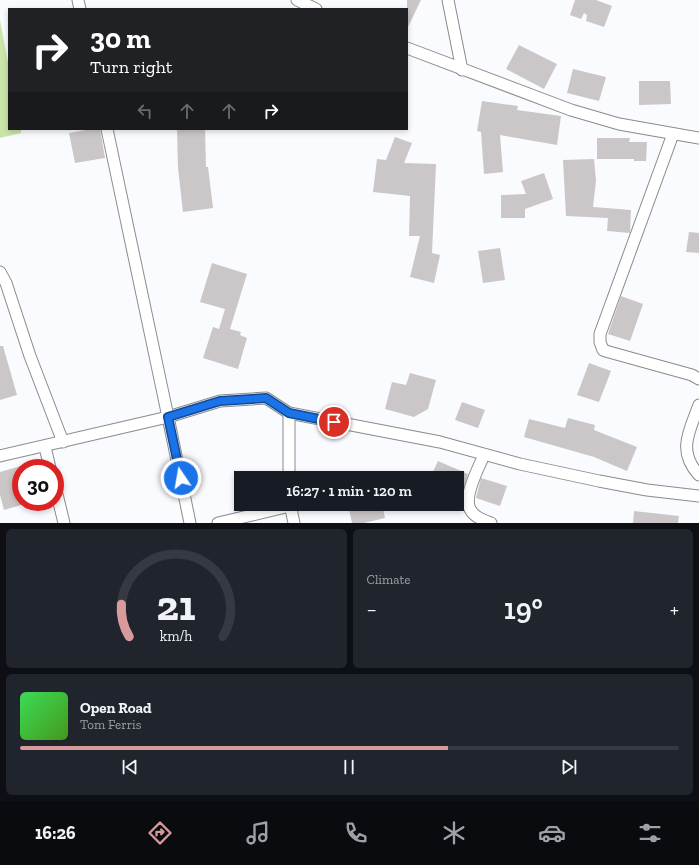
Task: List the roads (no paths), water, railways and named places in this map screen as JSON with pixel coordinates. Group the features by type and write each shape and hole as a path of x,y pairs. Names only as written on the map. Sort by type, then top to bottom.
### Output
{"street":[{"path":"297,0 314,8"},
{"path":"448,0 462,70"},
{"path":"408,48 571,110 619,124 699,138"},
{"path":"107,130 190,523"},
{"path":"673,134 610,302 600,334 600,342 603,350 692,375 699,379"},
{"path":"0,272 6,283 30,356 63,442"},
{"path":"0,456 45,447 168,417 220,401 266,398 289,413 440,442 484,455 599,481 647,490 699,496"},
{"path":"699,405 687,438 685,451 688,460 699,475"},
{"path":"289,413 289,471"},
{"path":"45,447 48,459"},
{"path":"484,455 469,492 468,502 470,509 477,517 491,523"},
{"path":"61,511 64,523"},
{"path":"218,523 266,511"},
{"path":"291,511 294,523"}]}
